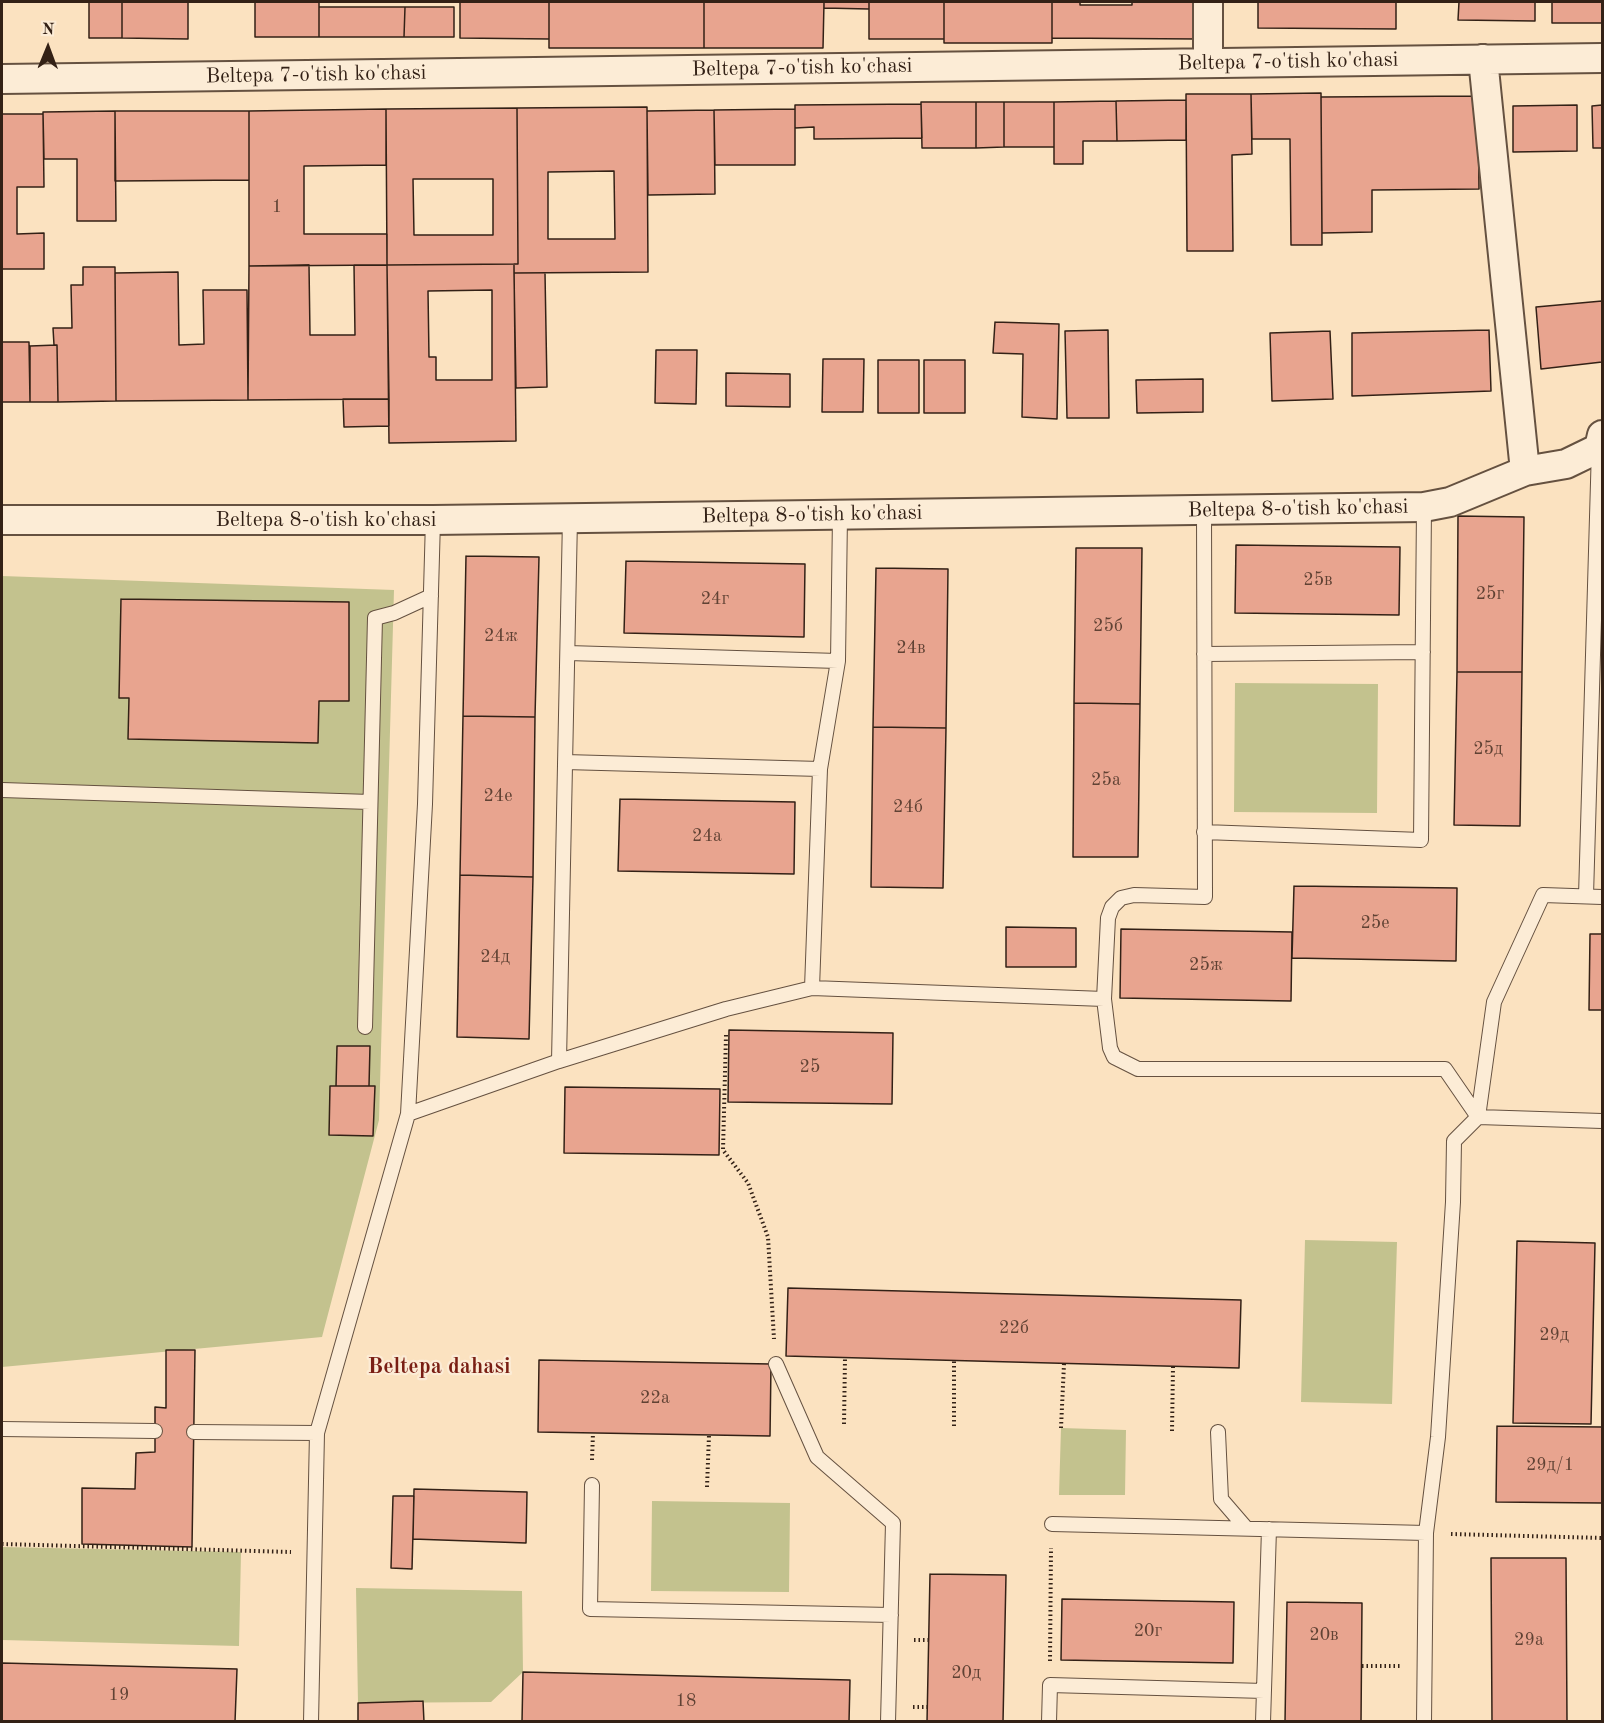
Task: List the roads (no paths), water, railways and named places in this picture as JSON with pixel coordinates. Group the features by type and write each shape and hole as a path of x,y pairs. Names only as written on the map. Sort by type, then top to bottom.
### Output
{"street":[{"path":"1208,2 1208,63"},
{"name":"Beltepa 7-o'tish ko'chasi","path":"2,79 1602,58"},
{"path":"1483,59 1525,471"},
{"name":"Beltepa 8-o'tish ko'chasi","path":"2,520 433,520 1424,507 1450,502 1525,471 1566,464 1601,441"}],"lane":[{"path":"1586,896 1601,441"},
{"path":"1204,832 1421,840 1424,507"},
{"path":"1203,510 1204,897 1134,895 1121,898 1112,907 1108,918 1104,999 1110,1048 1114,1057 1138,1069 1445,1069 1478,1116"},
{"path":"812,988 820,769 838,661 840,514"},
{"path":"559,1061 570,518"},
{"path":"311,1722 317,1433 408,1114 424,804 433,520"},
{"path":"365,1027 375,618 393,613 431,596"},
{"path":"1204,654 1423,652"},
{"path":"568,653 838,661"},
{"path":"565,762 820,769"},
{"path":"2,790 370,802"},
{"path":"1424,1722 1426,1533 1438,1437 1453,1202 1454,1141 1478,1116 1494,1002 1543,895 1602,897"},
{"path":"408,1114 559,1061 726,1009 812,988 1104,999"},
{"path":"1478,1116 1602,1120"},
{"path":"776,1364 817,1457 893,1523 888,1722"},
{"path":"2,1429 155,1431"},
{"path":"194,1432 317,1433"},
{"path":"1218,1432 1221,1499 1246,1528"},
{"path":"592,1485 590,1609 891,1615"},
{"path":"1052,1524 1426,1533"},
{"path":"1263,1722 1269,1529"},
{"path":"1049,1722 1050,1685 1264,1691"}],"district":[{"name":"Beltepa dahasi","path":"439,1367"}]}
